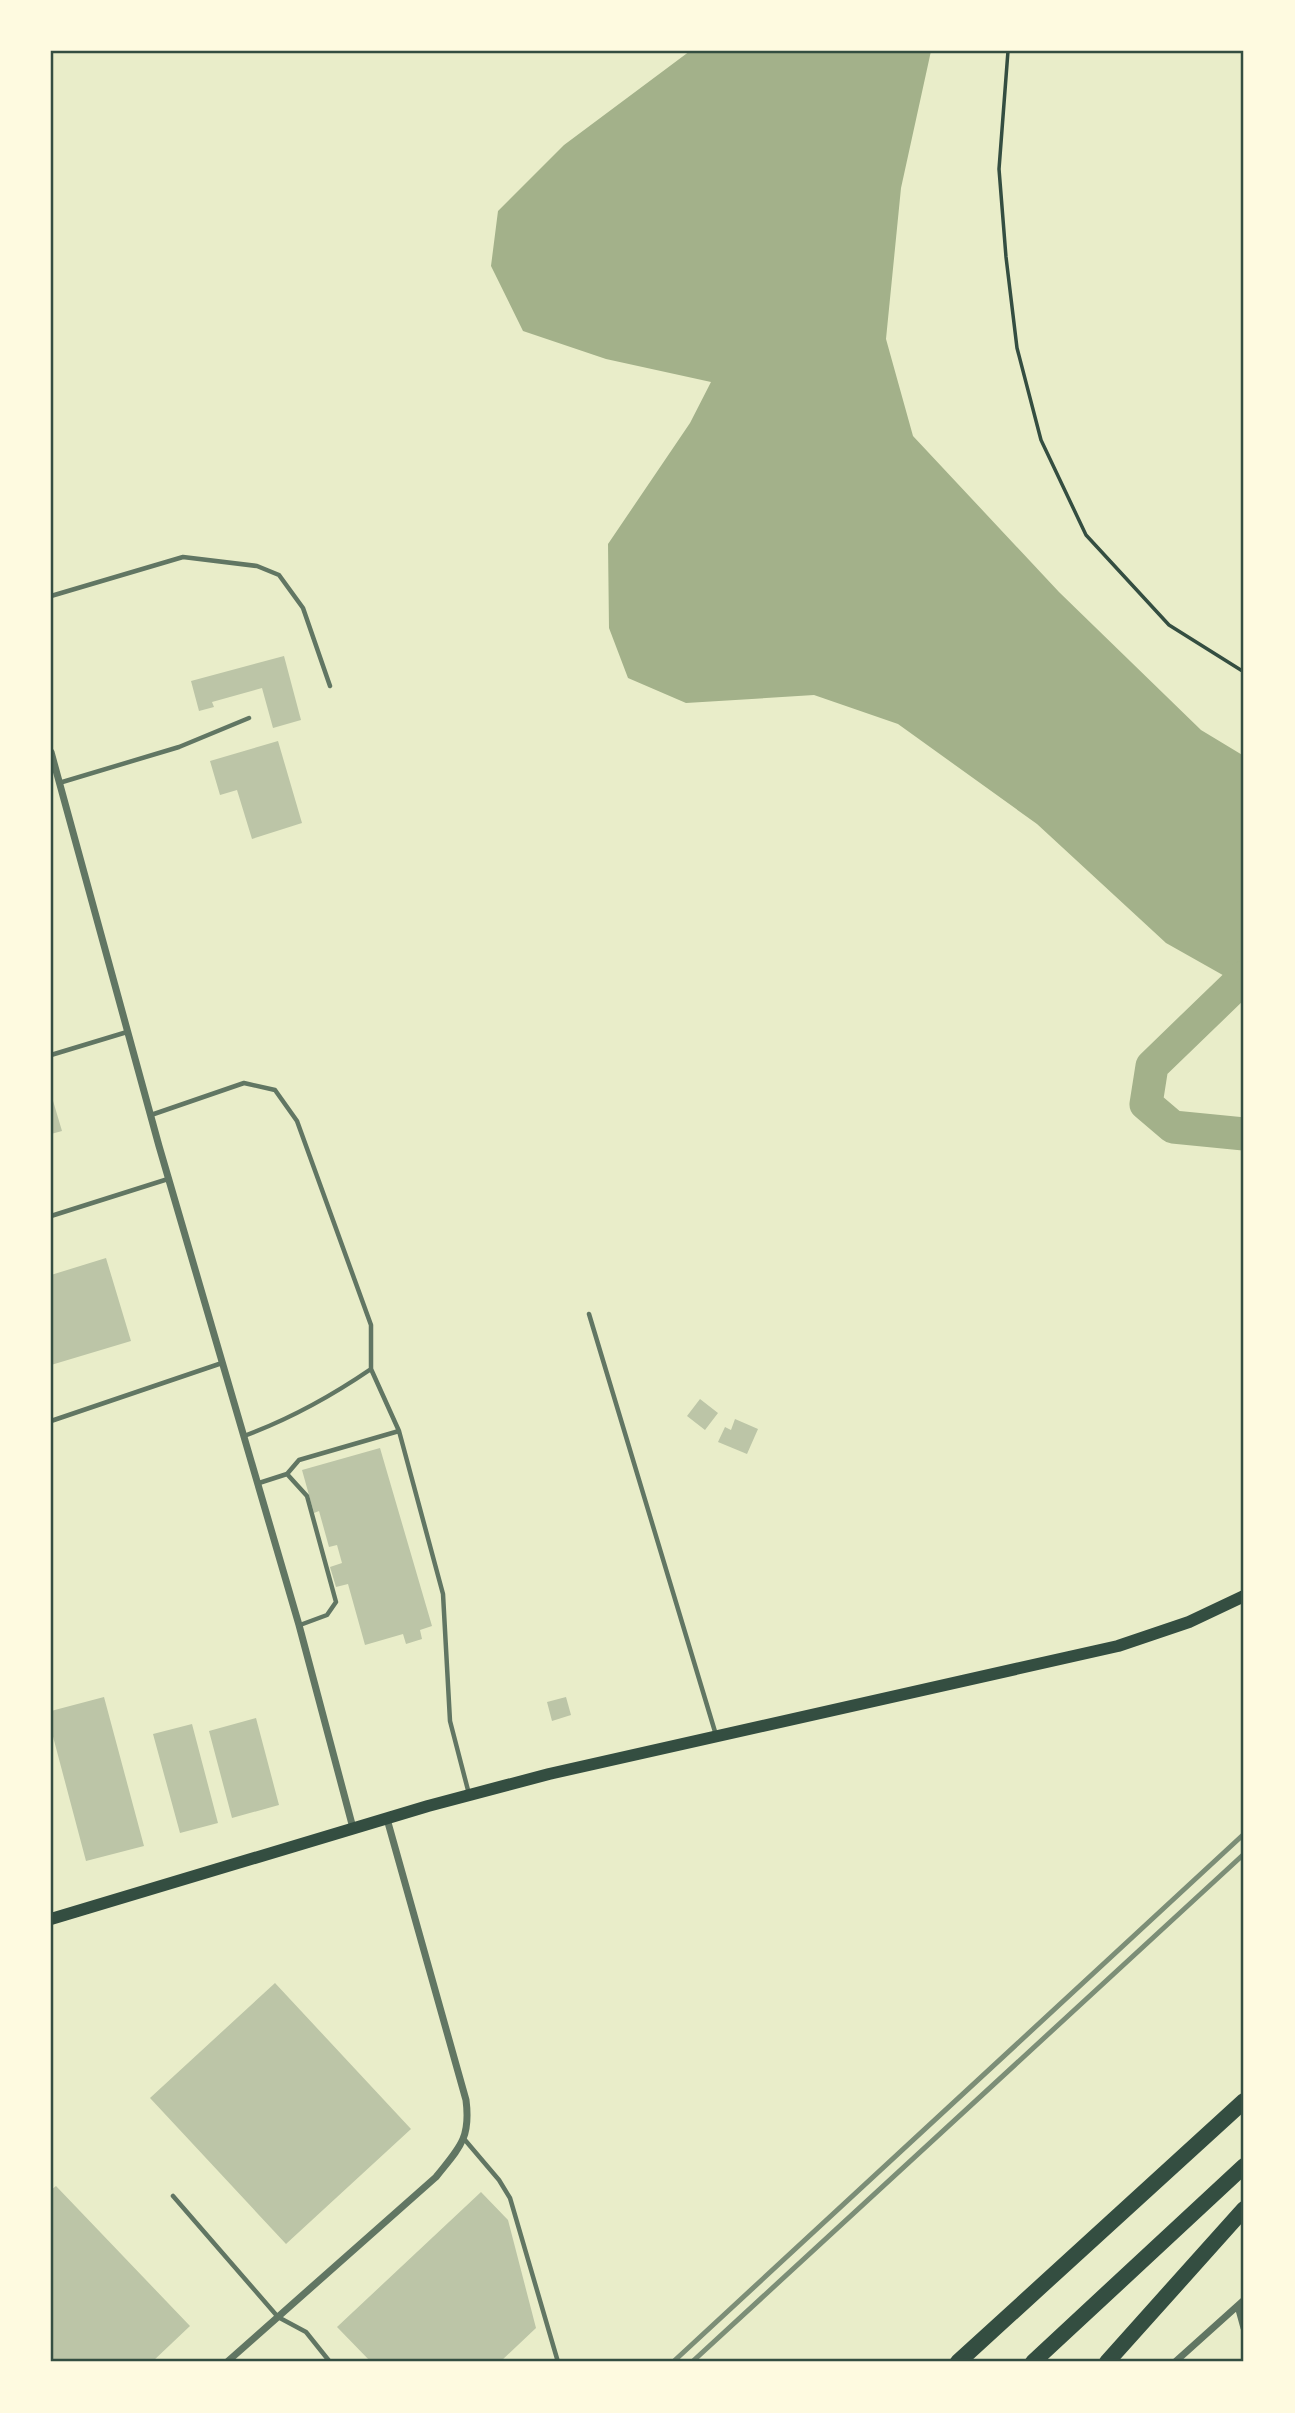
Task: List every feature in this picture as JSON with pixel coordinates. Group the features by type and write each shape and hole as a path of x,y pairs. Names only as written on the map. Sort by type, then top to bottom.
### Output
{"highway":[{"path":"958,2362 1244,2101"},
{"path":"1034,2362 1244,2166"},
{"path":"1107,2362 1244,2209"}],"main road":[{"path":"51,1919 469,1795 716,1736 1118,1646 1189,1622 1244,1596"}],"street":[{"path":"51,752 150,1115 299,1625 353,1828"},
{"path":"227,2362 436,2177 465,2140 469,2122 466,2100 387,1819"},
{"path":"1241,2303 1244,2328"},
{"path":"1175,2362 1241,2303"}],"lane":[{"path":"51,596 183,557 257,565 279,575 303,608 330,686"},
{"path":"59,783 179,747 249,718"},
{"path":"51,1055 127,1032"},
{"path":"150,1115 244,1083 275,1090 297,1121 371,1325 371,1368 399,1431 443,1594 450,1721 469,1795"},
{"path":"51,1216 169,1179"},
{"path":"589,1314 716,1736"},
{"path":"51,1420 222,1363"},
{"path":"244,1436 295,1416 371,1368"},
{"path":"259,1483 287,1474 299,1460 399,1431"},
{"path":"287,1474 307,1496 336,1602 327,1615 299,1625"},
{"path":"465,2140 499,2180 510,2198 558,2362"},
{"path":"173,2196 278,2317 306,2332 330,2362"}],"path":[{"path":"1007,51 999,169 1006,257 1017,348 1041,440 1086,535 1169,625 1244,672"}],"shaded area":[{"path":"690,51 931,51 901,188 886,339 913,436 1059,592 1201,730 1244,756 1244,987 1166,943 1037,824 898,724 814,695 686,703 628,678 609,628 608,544 690,423 711,382 606,359 523,331 491,266 498,211 564,145"}],"building":[{"path":"284,656 301,720 273,728 262,688 212,702 214,707 199,711 191,681"},
{"path":"278,741 302,823 252,839 237,790 220,795 210,761"},
{"path":"51,1094 62,1131 51,1134"},
{"path":"106,1258 131,1341 51,1365 51,1275"},
{"path":"700,1399 718,1413 705,1430 687,1416"},
{"path":"735,1419 758,1429 747,1454 718,1442 725,1427 731,1430"},
{"path":"380,1448 432,1626 420,1630 422,1639 406,1644 403,1634 365,1645 348,1584 336,1587 330,1567 342,1563 337,1545 329,1547 319,1511 314,1513 302,1470"},
{"path":"104,1697 144,1846 86,1861 51,1729 51,1711"},
{"path":"566,1697 571,1715 552,1721 547,1702"},
{"path":"256,1718 279,1805 232,1818 209,1731"},
{"path":"192,1724 218,1823 180,1833 153,1734"},
{"path":"275,1983 411,2129 286,2244 150,2098"},
{"path":"56,2186 190,2326 152,2362 51,2362 51,2190"},
{"path":"481,2192 508,2220 536,2328 500,2362 371,2362 337,2327"}],"waterway":[{"path":"1244,977 1152,1066 1146,1104 1173,1127 1244,1134"}],"railway":[{"path":"673,2362 1244,1834"},
{"path":"692,2362 1244,1854"}]}
